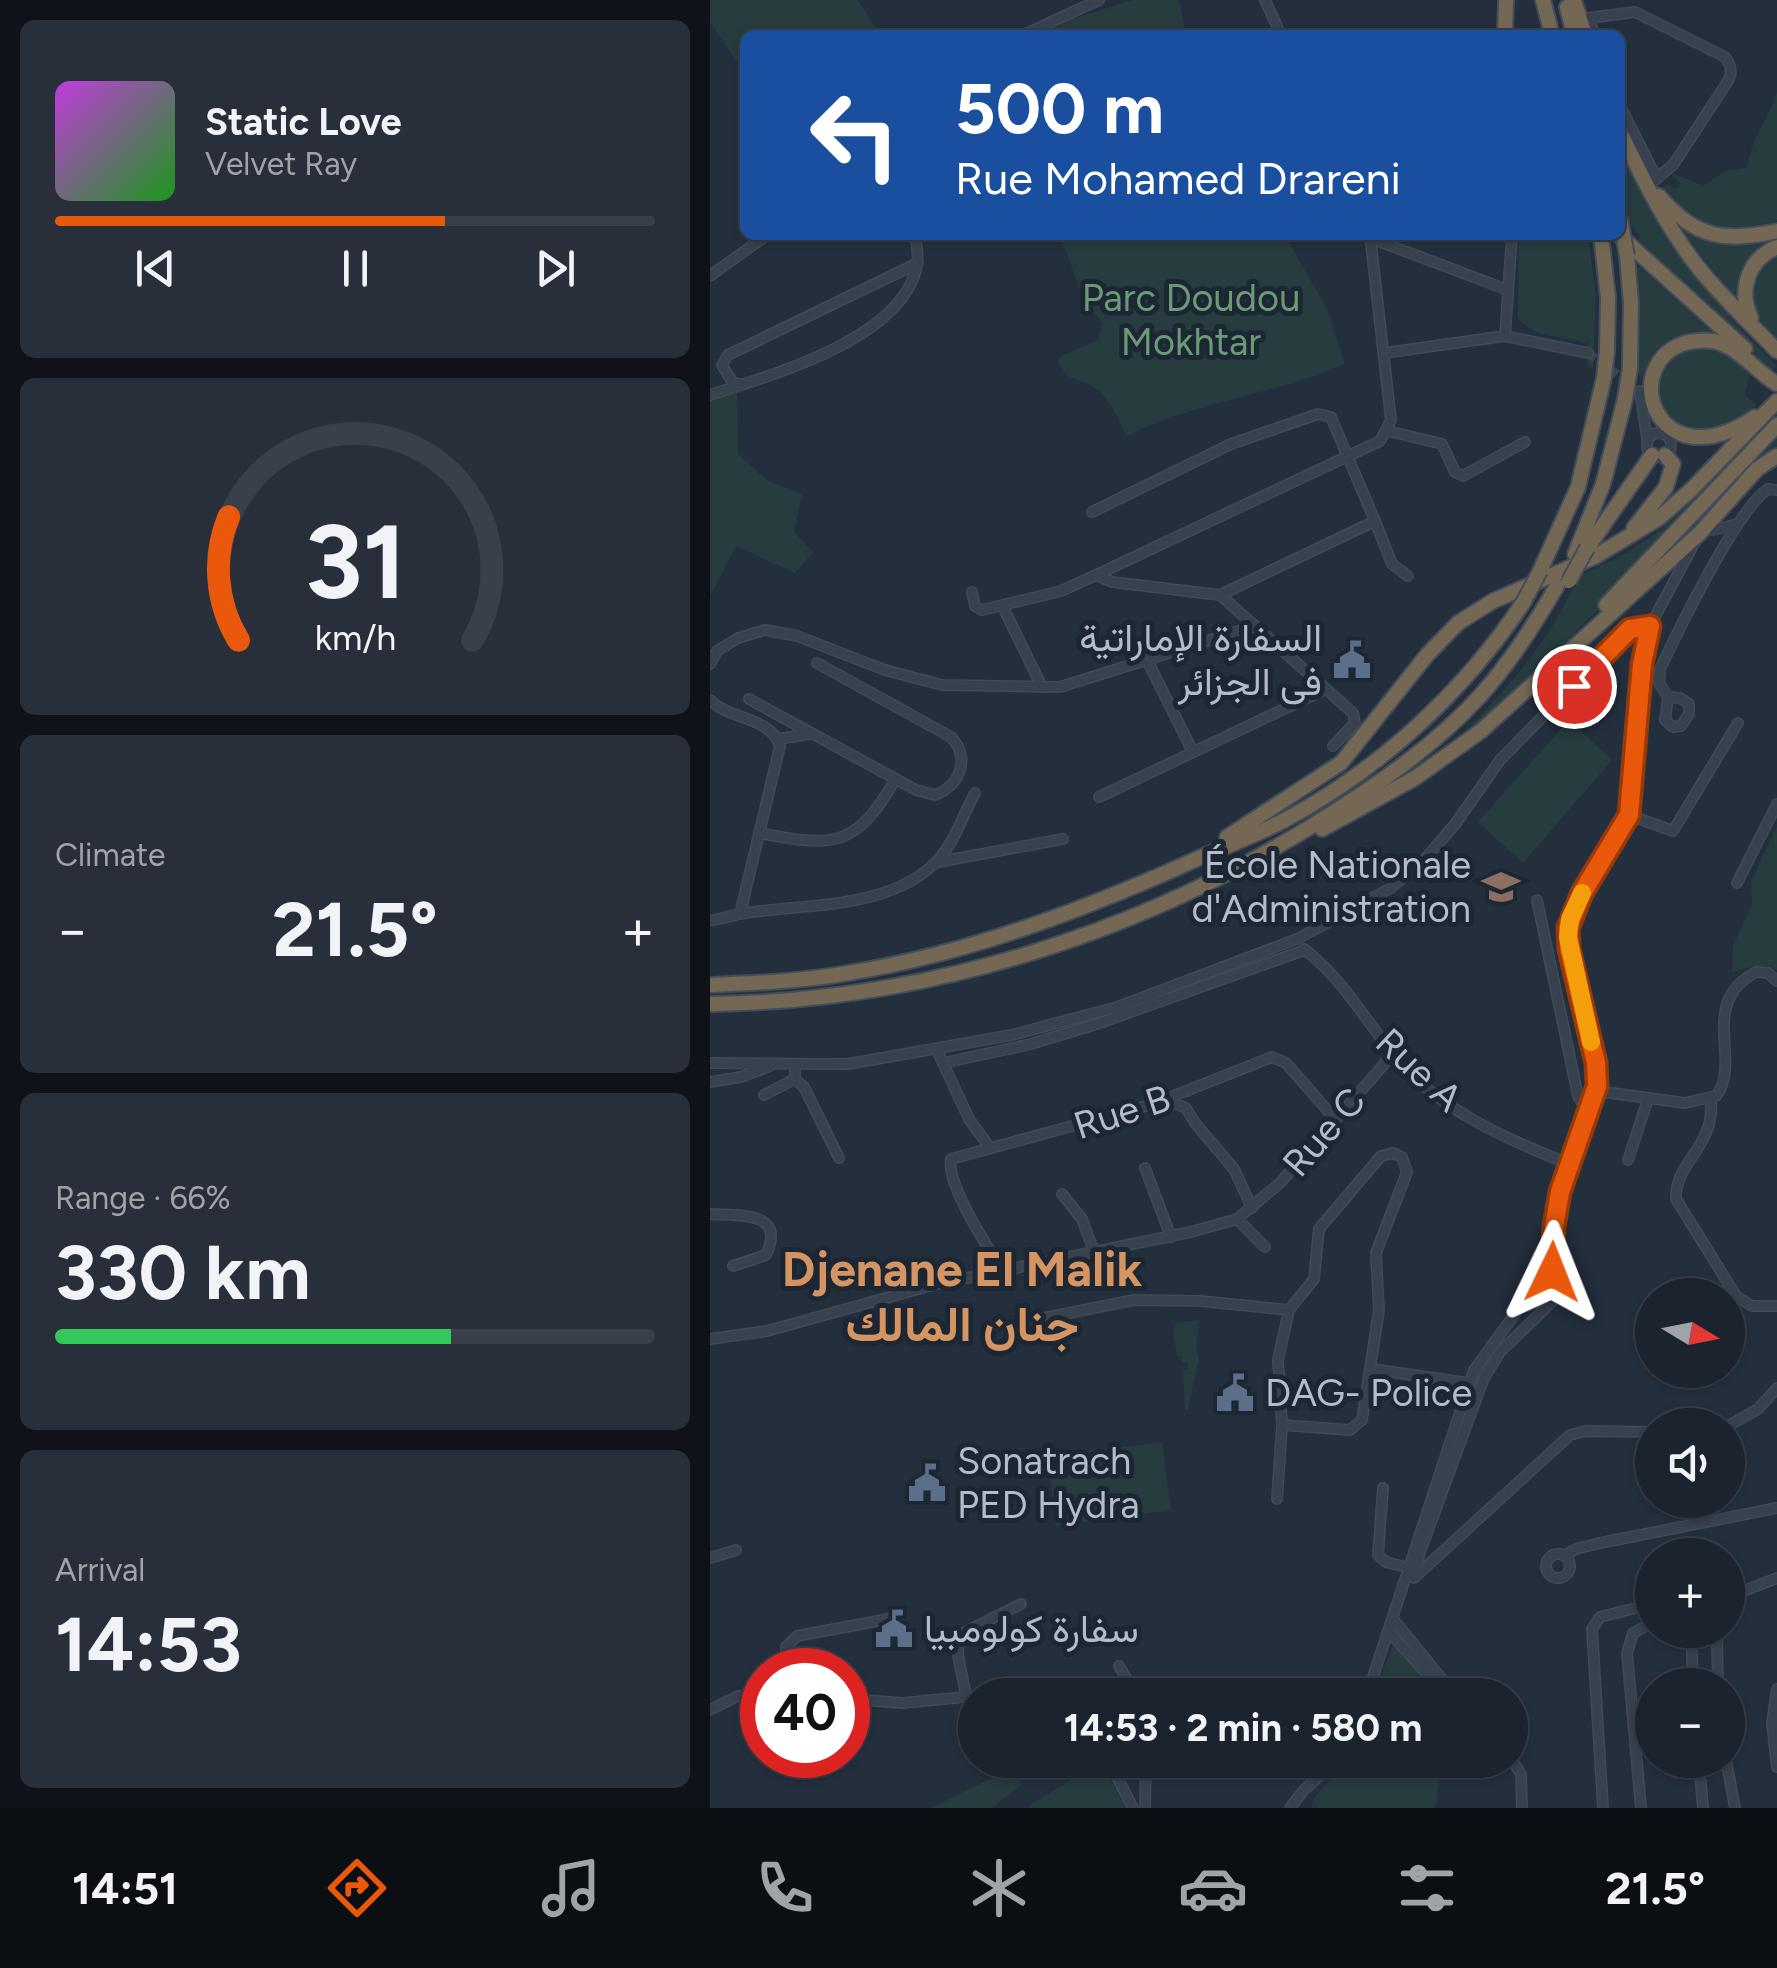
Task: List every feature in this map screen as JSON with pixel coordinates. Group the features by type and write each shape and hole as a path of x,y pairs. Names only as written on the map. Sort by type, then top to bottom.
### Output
{"highway":[{"path":"1505,30 1506,0"},
{"path":"1543,0 1551,30"},
{"path":"1565,0 1573,30"},
{"path":"1574,0 1583,30"},
{"path":"1625,139 1680,219 1710,234 1746,237 1777,231"},
{"path":"1625,142 1678,240 1703,273 1777,350"},
{"path":"710,986 822,977 895,964 1020,930 1282,822 1369,767 1465,678 1523,603 1578,487 1607,350 1608,297 1602,240"},
{"path":"1581,551 1625,399 1630,368 1632,326 1624,240"},
{"path":"1625,240 1777,381"},
{"path":"1777,247 1754,264 1746,281 1745,298 1754,323 1777,350"},
{"path":"1775,403 1740,427 1712,438 1668,431 1654,408 1655,369 1671,350 1694,341 1711,340 1731,348 1777,381"},
{"path":"1161,874 1276,807 1341,763 1427,655 1469,614 1607,550 1672,508 1775,403"},
{"path":"1527,690 1777,426"},
{"path":"1267,855 1395,773 1477,700 1516,651 1564,583 1581,551 1655,450 1673,464 1666,488 1636,527 1607,550"},
{"path":"710,1004 858,992 931,979 1018,956 1105,929 1313,834 1414,778 1482,730 1704,530 1757,470 1777,456"}],"street":[{"path":"1034,30 1099,0"},
{"path":"1266,0 1279,30"},
{"path":"1593,30 1589,18 1634,12 1725,57 1730,66 1728,81 1673,165 1654,182 1625,117"},
{"path":"710,276 760,240"},
{"path":"710,395 824,352 882,319 899,304 918,263 916,240"},
{"path":"972,592 974,606 979,610 1060,591 1380,441 1391,420 1370,240"},
{"path":"1380,240 1508,290"},
{"path":"1504,336 1512,240"},
{"path":"742,385 733,383 722,365 728,355 918,263"},
{"path":"1384,354 1504,336 1588,353"},
{"path":"1654,408 1640,392 1655,450"},
{"path":"1092,512 1231,444 1318,414 1331,417 1392,564 1408,576"},
{"path":"1388,431 1442,444 1454,472 1463,476 1525,442"},
{"path":"1668,431 1671,444 1655,450 1657,432 1668,431"},
{"path":"1668,698 1659,683 1662,664 1754,499 1774,488"},
{"path":"1096,574 1112,582 1220,595 1374,521"},
{"path":"1412,1571 1468,1383 1492,1343 1552,1274 1556,1210 1596,1091 1596,1063 1569,949 1568,928 1582,893 1629,815 1642,664 1650,626 1704,530 1739,524"},
{"path":"1220,595 1356,717 1333,746"},
{"path":"1003,607 1042,688"},
{"path":"710,664 717,651 738,638 764,630 797,636 886,670 942,685 1042,688 1071,684 1255,626"},
{"path":"710,1064 848,1064 1012,1035 1117,1007 1297,938 1390,888 1426,858 1518,740 1625,634 1635,626 1650,626"},
{"path":"1146,660 1193,752"},
{"path":"749,699 927,794 942,793 958,776 962,762 960,747 936,726 817,663"},
{"path":"1099,797 1326,689"},
{"path":"710,700 730,715 767,728 778,739 779,752 740,914"},
{"path":"1629,815 1674,831 1738,724"},
{"path":"778,739 813,734"},
{"path":"759,833 815,842 847,836 871,818 896,780"},
{"path":"710,921 874,894 900,885 936,862 951,842 975,793"},
{"path":"1737,883 1777,804"},
{"path":"936,862 1063,839"},
{"path":"1536,900 1578,1096 1589,1114"},
{"name":"Rue A","path":"1297,938 1304,950 1332,972 1393,1054 1418,1079 1478,1125 1569,1164"},
{"path":"943,1064 1079,1030 1304,950"},
{"path":"1596,1091 1648,1100 1685,1102 1711,1098 1722,1088 1722,1025 1732,998 1756,972 1764,972 1777,981"},
{"path":"937,1050 969,1119 990,1148"},
{"name":"Rue C","path":"710,1339 767,1331 900,1293 1170,1237 1237,1219 1308,1153 1393,1054"},
{"name":"Rue B","path":"1002,1272 962,1199 949,1164 951,1159 1165,1100 1272,1057 1286,1063 1335,1118"},
{"path":"710,1082 741,1077 770,1066"},
{"path":"795,1066 796,1079 804,1087 839,1158"},
{"path":"764,1095 796,1079"},
{"path":"1711,1098 1711,1125 1678,1182 1676,1199 1736,1296 1752,1306 1777,1306"},
{"name":"Rue C","path":"1165,1100 1186,1108 1234,1169 1252,1208"},
{"path":"1628,1160 1648,1100"},
{"path":"1277,1499 1282,1426 1278,1360 1289,1310 1312,1283 1317,1234 1326,1219 1381,1156 1392,1153 1402,1157 1407,1172 1376,1253 1379,1310 1362,1420 1355,1428 1282,1426"},
{"path":"1145,1168 1170,1237"},
{"path":"1062,1194 1082,1220 1094,1252"},
{"path":"710,1214 755,1217 767,1226 770,1241 766,1255 733,1266"},
{"path":"1237,1219 1265,1247"},
{"path":"1373,1678 1402,1589 1484,1378 1500,1352 1558,1296 1561,1287 1552,1274"},
{"path":"1024,1322 1102,1304 1144,1300 1289,1310"},
{"path":"1372,1369 1468,1383"},
{"path":"1745,1416 1758,1409 1777,1388"},
{"path":"1412,1571 1570,1434 1635,1432"},
{"path":"1383,1488 1378,1554 1386,1562 1412,1571"},
{"path":"1564,1556 1600,1543 1777,1508"},
{"path":"710,1558 736,1550"},
{"path":"1745,1592 1777,1578"},
{"path":"965,1678 958,1655 959,1635 1021,1604"},
{"path":"1603,1808 1592,1629 1600,1617 1635,1608"},
{"path":"786,1648 797,1636 899,1617"},
{"path":"1393,1618 1441,1678"},
{"path":"1635,1632 1628,1645 1627,1674 1641,1808"},
{"path":"1390,1634 1430,1678"},
{"path":"1119,1666 1126,1678"},
{"path":"1777,1689 1772,1723 1777,1767"},
{"path":"710,1710 740,1696"},
{"path":"870,1701 902,1703 958,1697"},
{"path":"1117,1778 1133,1808"},
{"path":"1145,1808 1146,1778"},
{"path":"1290,1808 1317,1778"},
{"path":"1521,1778 1522,1808"},
{"path":"1700,1778 1702,1808"},
{"path":"1729,1778 1735,1808"}],"green space":[{"path":"710,0 858,0 877,30 740,30 740,67 710,22"},
{"path":"1132,0 1179,0 1185,30 1048,30"},
{"path":"1777,92 1777,221 1727,228 1701,223 1663,188 1668,184 1676,189 1681,184 1673,173 1703,186 1725,171 1747,168"},
{"path":"1625,159 1668,237 1730,317 1777,365 1772,370 1641,247 1625,209"},
{"path":"1678,225 1702,238 1726,243 1777,235 1777,242 1761,250 1743,309"},
{"name":"Parc Doudou Mokhtar","path":"1062,240 1288,240 1328,311 1345,364 1180,414 1127,436 1106,398 1091,386 1068,377 1058,362 1060,357 1099,339 1102,323 1083,297"},
{"path":"1519,240 1589,240 1596,296 1593,370 1587,366 1589,338 1587,343 1538,333 1518,320"},
{"path":"1777,251 1777,340 1753,306 1750,283 1763,261"},
{"path":"1637,265 1721,339 1695,338 1674,343 1656,355 1641,377 1637,373"},
{"path":"1705,348 1722,351 1750,373 1745,395 1756,405 1727,426 1701,432 1681,425 1666,410 1660,391 1664,372 1678,356"},
{"path":"710,389 737,394 738,454 768,481 802,494 794,532 813,552 795,573 736,546 710,596"},
{"path":"1777,412 1777,417 1562,646 1470,731 1421,770 1479,718 1524,667 1580,576 1630,551 1661,529"},
{"path":"1777,436 1777,452 1762,459 1664,558 1662,556"},
{"path":"1569,720 1612,760 1523,863 1478,822"},
{"path":"1777,826 1777,970 1755,966 1732,972 1733,946 1752,905 1751,881"},
{"path":"1199,1320 1199,1357 1188,1410 1183,1370 1188,1369 1187,1363 1177,1357 1173,1329 1176,1323"},
{"path":"1162,1442 1171,1510 1056,1526 1048,1456"},
{"path":"1394,1643 1427,1678 1381,1678"},
{"path":"992,1778 1019,1778 1022,1784 992,1808 931,1808"},
{"path":"1074,1778 1109,1778 1126,1808 1028,1808"},
{"path":"1332,1778 1440,1778 1435,1808 1311,1808 1314,1798"}],"tunnel":[{"path":"1588,353 1630,384"}],"slow traffic":[{"path":"1582,893 1570,919 1568,937 1591,1042"}],"place":[{"name":"السفارة الإماراتية فى الجزائر","path":"1352,660"},
{"name":"École Nationale d'Administration","path":"1501,887"},
{"name":"DAG- Police","path":"1235,1393"},
{"name":"Sonatrach PED Hydra","path":"927,1483"},
{"name":"سفارة كولومبيا","path":"894,1629"}],"district":[{"name":"Djenane El Malik جنان المالك","path":"962,1296"}],"route":[{"path":"1552,1272 1560,1192 1597,1086 1596,1063 1569,949 1568,928 1582,893 1629,815 1642,664 1650,626 1630,629 1574,686"}]}
